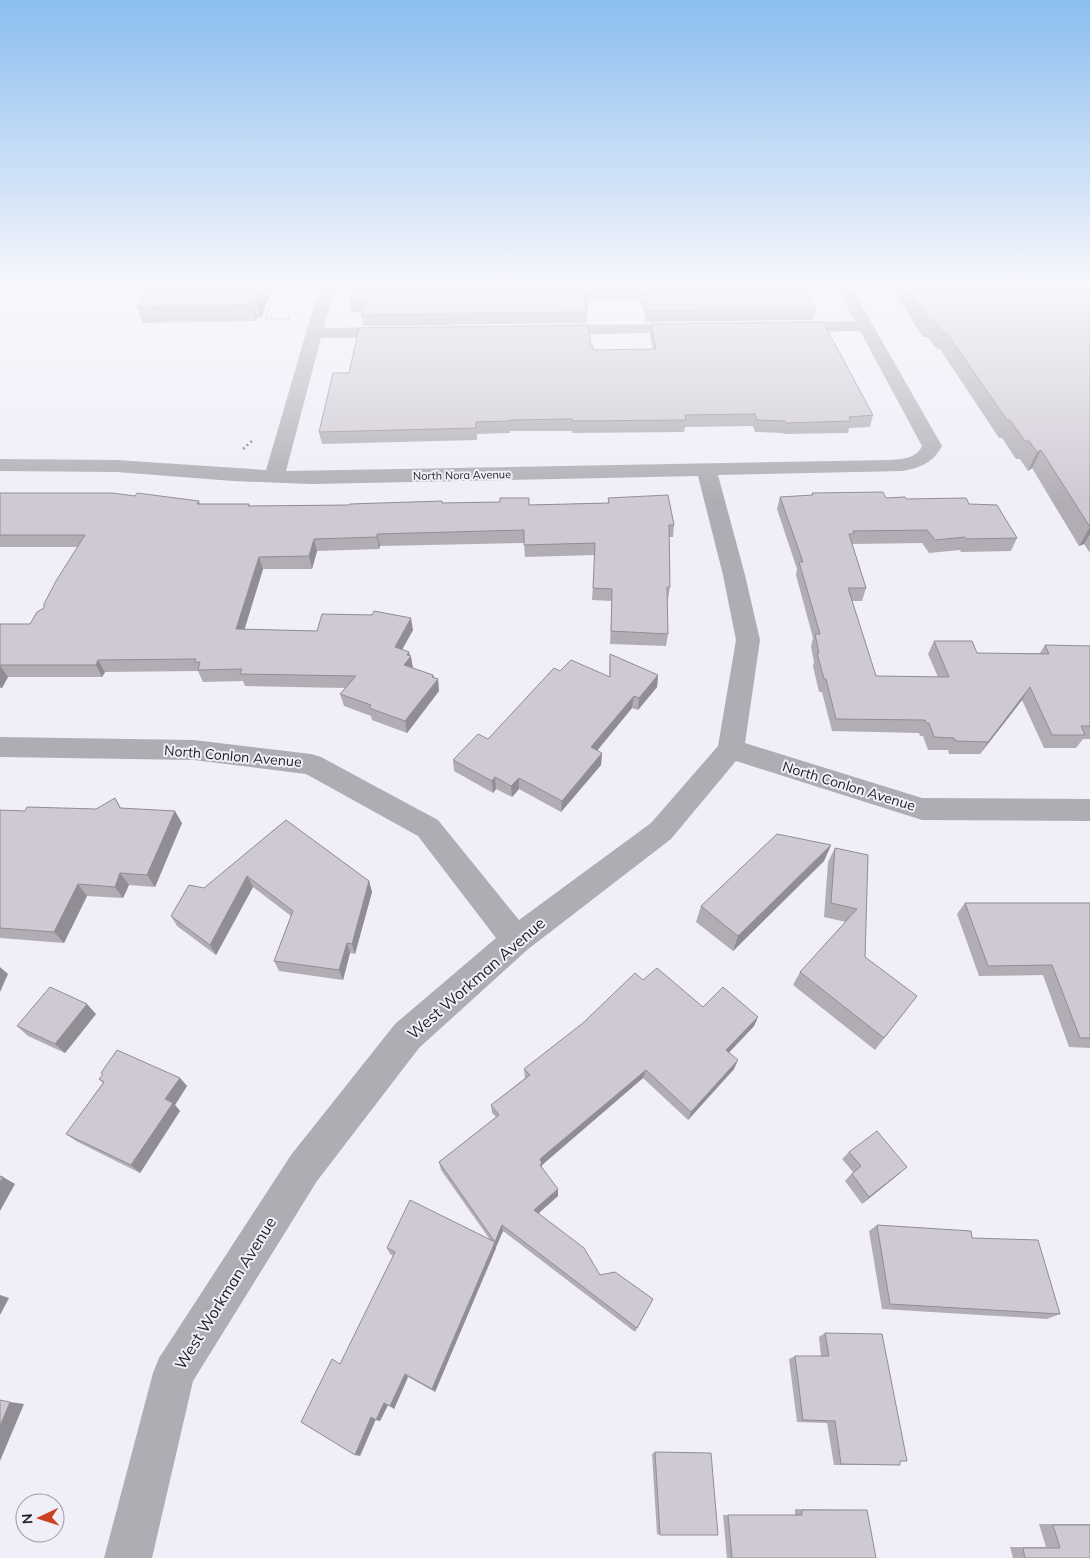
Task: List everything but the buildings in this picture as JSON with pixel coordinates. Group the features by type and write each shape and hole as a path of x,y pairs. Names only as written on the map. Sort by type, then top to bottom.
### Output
{"street":[{"path":"274,477 307,358"},
{"name":"North Nora Avenue","path":"0,465 117,466 274,477 340,478 890,466 915,463 929,453 932,446 883,358"},
{"path":"706,469 734,575 748,640 731,749"},
{"name":"North Conlon Avenue","path":"0,747 194,750 311,764 428,828 516,940"},
{"name":"North Conlon Avenue","path":"731,749 922,809 1090,810"},
{"name":"West Workman Avenue","path":"128,1558 174,1373 304,1168 407,1036 516,940 661,831 731,749"}],"path":[{"path":"241,450 254,439"}]}
